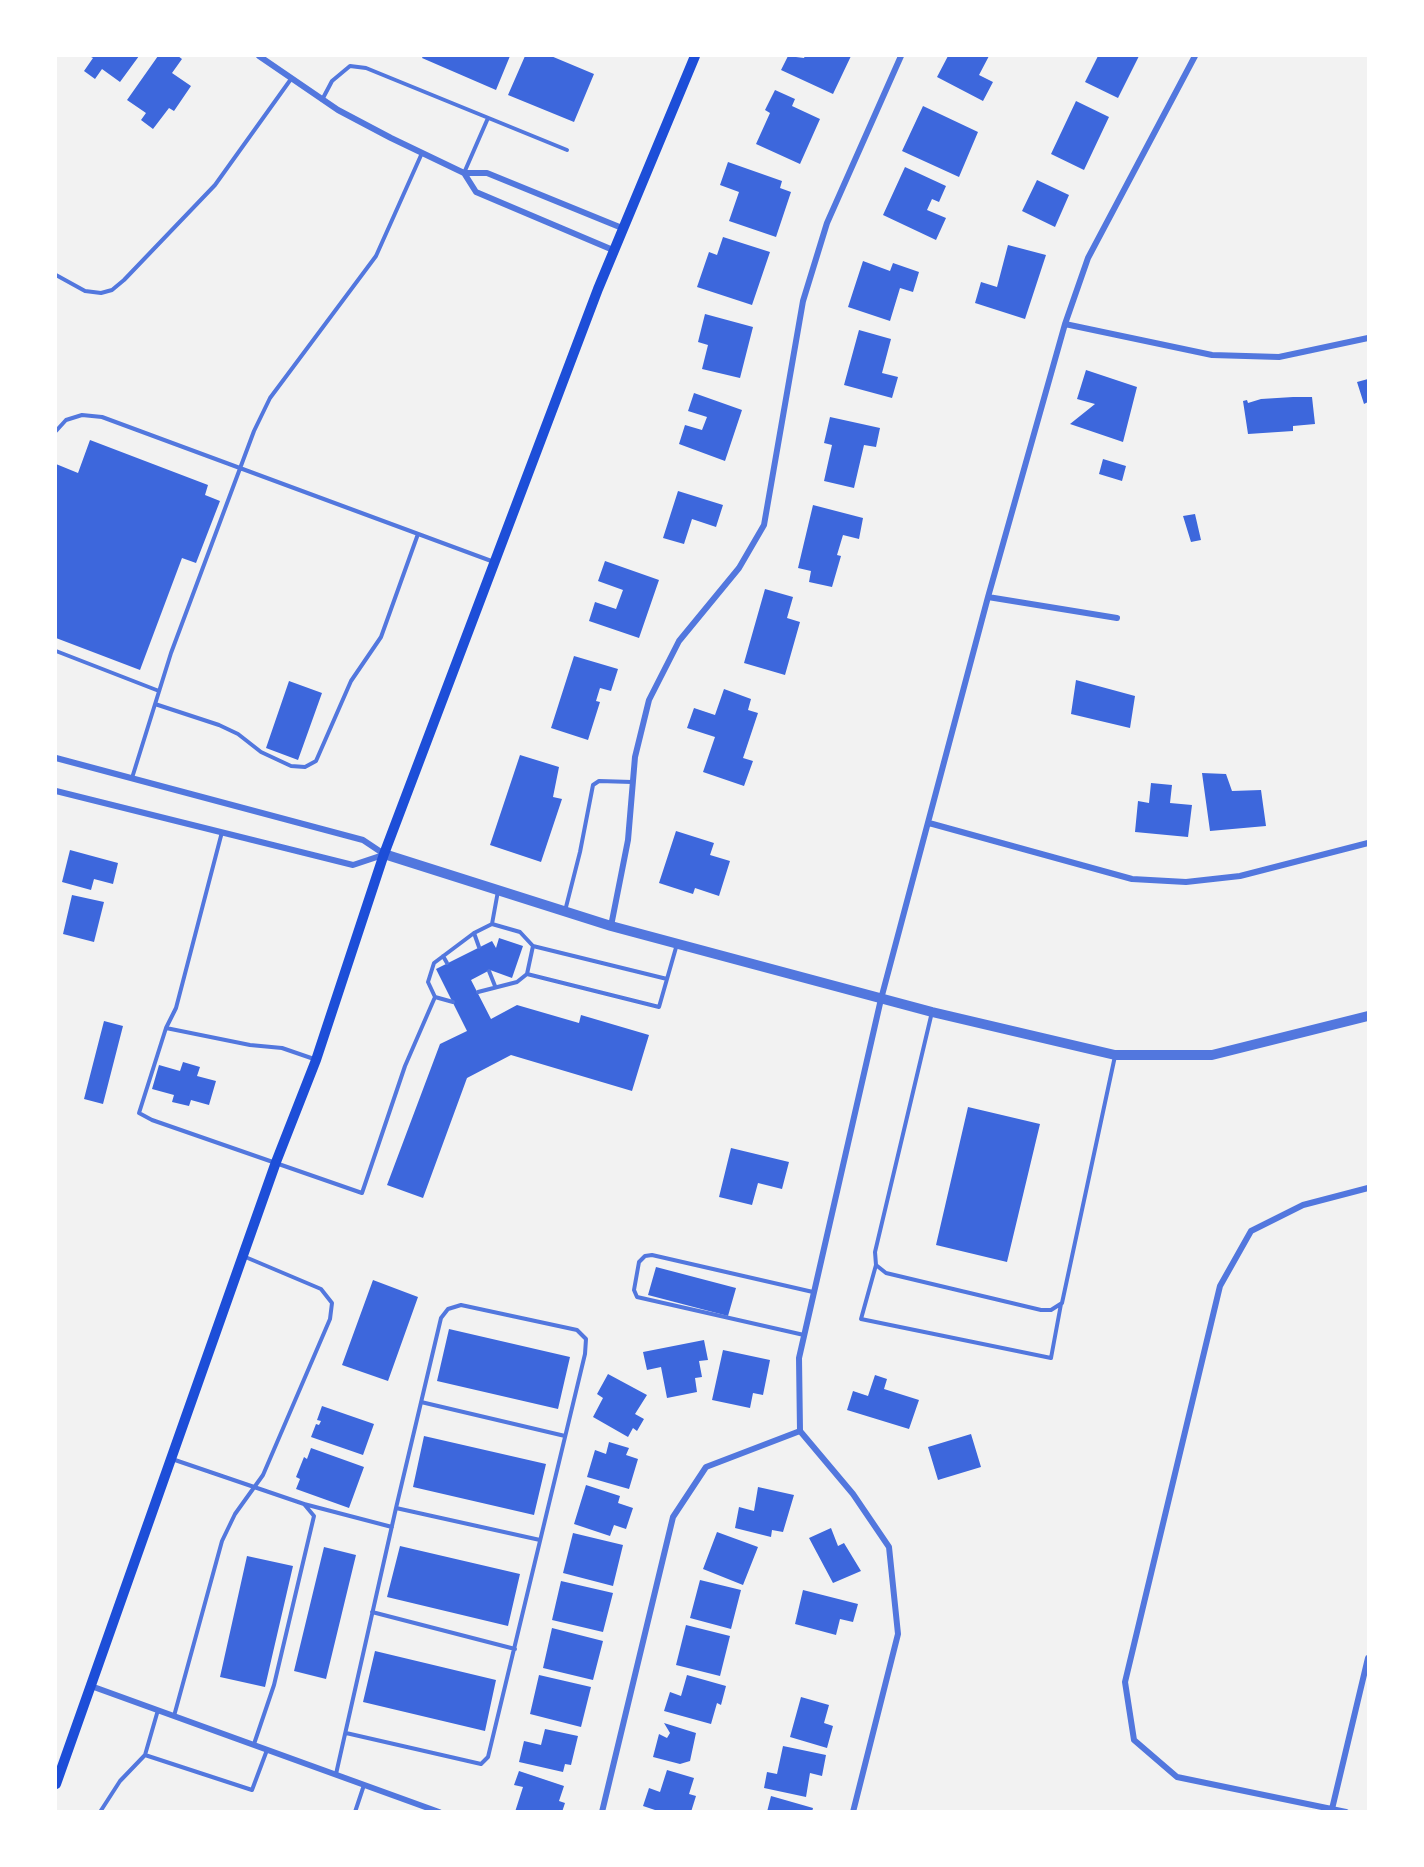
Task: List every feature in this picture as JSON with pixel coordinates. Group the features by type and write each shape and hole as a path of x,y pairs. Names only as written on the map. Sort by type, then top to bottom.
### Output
{"main road":[{"path":"56,1784 276,1162 316,1060 384,854 613,250 695,56"}],"street":[{"path":"259,56 322,100 391,138 423,151 464,173 487,173 622,228"},
{"path":"611,926 628,840 635,757 649,700 679,641 739,568 764,525 803,301 827,223 901,56"},
{"path":"853,1812 898,1634 889,1547 853,1494 800,1431 799,1358 881,999 988,597 1065,324 1088,258 1194,56"},
{"path":"464,173 476,192 613,250"},
{"path":"1065,324 1212,355 1279,357 1368,338"},
{"path":"988,597 1117,618"},
{"path":"56,759 363,840 384,854 611,926 881,999 1115,1055 1212,1055 1368,1016"},
{"path":"56,791 353,865 384,854"},
{"path":"929,823 1132,879 1185,882 1240,876 1368,843"},
{"path":"1346,1812 1177,1777 1134,1740 1125,1682 1220,1286 1251,1231 1303,1204 1368,1188"},
{"path":"602,1812 673,1517 706,1467 800,1431"},
{"path":"1332,1809 1368,1658"},
{"path":"91,1686 439,1812"}],"lane":[{"path":"322,100 332,81 350,66 366,68 567,150"},
{"path":"56,275 85,291 101,293 112,290 124,280 215,185 291,79"},
{"path":"464,173 488,118"},
{"path":"132,779 154,704 239,468 270,398 376,256 423,151"},
{"path":"56,431 66,420 82,415 102,417 495,562"},
{"path":"154,704 238,734 261,752 283,763 305,767 316,761 351,681 381,637 418,534"},
{"path":"56,651 159,691"},
{"path":"565,911 580,852 593,785 599,781 633,782"},
{"path":"222,832 176,1008 166,1028 140,1113 152,1120 362,1193 405,1066 435,997 428,982 434,963 474,933 492,924 520,932 533,946 667,979"},
{"path":"492,924 498,890"},
{"path":"474,933 479,947"},
{"path":"526,974 659,1007 677,944"},
{"path":"478,992 517,982 526,974 533,946"},
{"path":"443,956 447,963"},
{"path":"489,971 495,986"},
{"path":"435,997 453,1002"},
{"path":"932,1012 875,1252 876,1265 861,1319 1051,1358 1115,1055"},
{"path":"166,1028 250,1046 282,1048 316,1060"},
{"path":"804,1336 637,1298 634,1290 639,1262 645,1256 652,1255 814,1292"},
{"path":"174,1716 222,1541 235,1514 263,1475 330,1319 332,1303 321,1289 243,1256"},
{"path":"876,1265 886,1273 1041,1310 1051,1310 1062,1303"},
{"path":"336,1774 441,1318 448,1309 461,1305 577,1330 586,1339 585,1354 488,1757 481,1764 346,1733"},
{"path":"421,1402 565,1436"},
{"path":"171,1458 304,1504 392,1527"},
{"path":"254,1745 274,1685 314,1516 304,1504"},
{"path":"396,1508 540,1540"},
{"path":"372,1612 515,1649"},
{"path":"100,1812 120,1781 146,1755 158,1710"},
{"path":"146,1755 252,1790 267,1749"},
{"path":"355,1812 364,1785"}],"building":[{"path":"89,56 139,56 120,82 102,69 95,79 84,71 93,58"},
{"path":"158,56 178,56 182,59 172,73 191,86 174,111 169,108 153,129 141,120 146,113 127,100"},
{"path":"423,56 510,56 496,90 422,58"},
{"path":"525,56 551,56 594,74 574,122 508,95"},
{"path":"788,56 804,58 805,56 851,56 833,94 781,70"},
{"path":"948,56 989,56 979,75 993,82 983,101 937,77"},
{"path":"1098,56 1139,56 1118,98 1085,82"},
{"path":"775,90 795,99 792,106 820,119 800,164 756,144 770,113 765,110"},
{"path":"1076,101 1109,117 1084,170 1051,154"},
{"path":"923,106 978,132 959,177 902,151"},
{"path":"728,162 782,181 780,188 791,192 776,237 729,221 739,192 720,185"},
{"path":"905,167 946,186 939,202 932,199 927,210 946,218 936,240 883,215"},
{"path":"1037,180 1069,195 1055,227 1022,211"},
{"path":"723,237 770,252 752,305 697,287 709,252 717,255"},
{"path":"1008,245 1046,255 1025,319 975,303 981,282 997,287"},
{"path":"863,261 890,271 893,263 919,272 913,292 900,288 890,321 848,307"},
{"path":"705,314 753,327 740,378 702,369 708,345 698,342"},
{"path":"859,330 891,339 882,373 898,377 892,398 844,385"},
{"path":"1086,370 1137,387 1123,442 1070,424 1095,404 1077,399"},
{"path":"1368,379 1368,402 1364,404 1357,382"},
{"path":"694,393 742,410 725,461 679,444 685,425 702,430 707,417 688,411"},
{"path":"1312,397 1315,424 1293,426 1293,431 1248,434 1243,401 1247,400 1248,403 1261,399"},
{"path":"830,417 880,428 876,447 864,445 854,488 824,481 832,445 824,443"},
{"path":"90,440 208,485 205,495 220,501 196,563 182,558 140,670 56,638 56,464 78,473"},
{"path":"1103,459 1126,466 1122,481 1099,474"},
{"path":"678,491 723,505 716,527 692,519 684,544 663,538"},
{"path":"813,505 863,518 859,539 843,535 837,555 841,556 832,587 809,582 811,571 798,568"},
{"path":"1195,514 1201,540 1191,542 1183,516"},
{"path":"605,561 659,580 639,638 589,621 595,602 616,609 623,590 598,581"},
{"path":"765,589 793,597 787,618 800,622 785,675 744,663"},
{"path":"574,656 618,669 611,691 600,688 596,701 600,702 588,740 551,728"},
{"path":"1076,680 1135,696 1130,728 1071,714"},
{"path":"289,681 322,693 298,760 266,748"},
{"path":"724,689 751,699 748,710 758,713 743,758 753,761 744,786 703,772 715,737 687,728 694,708 715,715"},
{"path":"520,755 559,767 553,797 562,799 541,862 490,845"},
{"path":"1202,773 1226,774 1232,791 1261,790 1266,826 1210,831"},
{"path":"1151,783 1172,785 1170,803 1192,805 1188,837 1135,832 1138,801 1149,803"},
{"path":"676,831 714,843 710,855 730,861 719,896 695,888 693,894 659,883"},
{"path":"70,850 118,863 113,884 94,879 91,890 62,882"},
{"path":"72,895 104,902 94,942 63,934"},
{"path":"499,938 523,946 512,978 490,970 471,980 491,1019 517,1005 579,1023 581,1015 649,1035 632,1091 511,1055 467,1078 423,1198 387,1185 440,1044 467,1031 436,969 492,941 496,948"},
{"path":"104,1021 123,1026 103,1104 84,1099"},
{"path":"183,1062 200,1067 197,1076 216,1081 209,1105 191,1100 189,1106 172,1102 174,1095 152,1089 159,1065 180,1071"},
{"path":"968,1107 1040,1124 1007,1262 936,1245"},
{"path":"731,1148 789,1162 782,1189 758,1183 752,1205 719,1197"},
{"path":"656,1267 736,1288 728,1316 648,1295"},
{"path":"373,1280 418,1297 388,1381 342,1365"},
{"path":"449,1329 570,1357 558,1409 437,1381"},
{"path":"704,1340 708,1360 699,1361 702,1377 695,1378 697,1392 667,1398 661,1367 647,1370 643,1352"},
{"path":"723,1350 770,1360 763,1395 753,1393 750,1408 712,1400"},
{"path":"608,1374 647,1395 635,1414 644,1419 637,1431 633,1428 628,1437 593,1417 603,1398 597,1394"},
{"path":"875,1375 887,1379 884,1389 919,1400 909,1429 847,1410 853,1391 868,1396"},
{"path":"322,1406 374,1424 363,1455 311,1437 316,1424 319,1425 321,1421 317,1420"},
{"path":"971,1434 981,1467 938,1480 928,1447"},
{"path":"424,1436 546,1464 534,1515 413,1487"},
{"path":"609,1442 629,1448 626,1455 638,1459 629,1489 587,1477 595,1450 606,1454"},
{"path":"311,1448 364,1467 349,1508 296,1489 300,1479 296,1477 304,1457 307,1459"},
{"path":"586,1485 620,1496 618,1503 633,1508 626,1529 614,1525 610,1536 574,1524"},
{"path":"758,1487 794,1495 783,1532 772,1530 771,1537 735,1528 739,1507 754,1511"},
{"path":"831,1528 838,1546 844,1543 861,1571 833,1583 809,1538"},
{"path":"717,1532 758,1547 743,1585 703,1569"},
{"path":"573,1533 623,1545 613,1586 563,1573"},
{"path":"400,1546 520,1574 508,1626 387,1597"},
{"path":"324,1547 356,1555 326,1679 294,1671"},
{"path":"247,1556 293,1566 265,1687 220,1677"},
{"path":"700,1580 741,1590 731,1629 690,1618"},
{"path":"561,1581 613,1593 603,1632 552,1620"},
{"path":"803,1590 858,1604 853,1622 840,1619 836,1635 795,1624"},
{"path":"686,1625 730,1636 720,1676 676,1665"},
{"path":"552,1628 603,1641 593,1680 543,1668"},
{"path":"375,1651 496,1680 485,1731 363,1702"},
{"path":"539,1675 591,1687 581,1727 530,1714"},
{"path":"687,1675 726,1686 721,1705 717,1703 711,1724 664,1711 670,1692 681,1696"},
{"path":"801,1697 829,1705 824,1723 833,1726 827,1748 790,1737"},
{"path":"664,1723 696,1733 690,1761 680,1764 653,1757 659,1734 667,1738 670,1733"},
{"path":"545,1729 578,1736 571,1765 565,1764 563,1772 519,1762 524,1741 541,1745"},
{"path":"783,1746 826,1755 822,1776 810,1773 806,1797 764,1788 767,1772 777,1774"},
{"path":"667,1770 694,1778 689,1794 696,1796 691,1812 661,1812 643,1806 649,1788 660,1792"},
{"path":"519,1771 564,1786 559,1801 565,1803 562,1812 515,1812 523,1787 514,1785"},
{"path":"771,1796 813,1808 812,1812 767,1812"}]}
